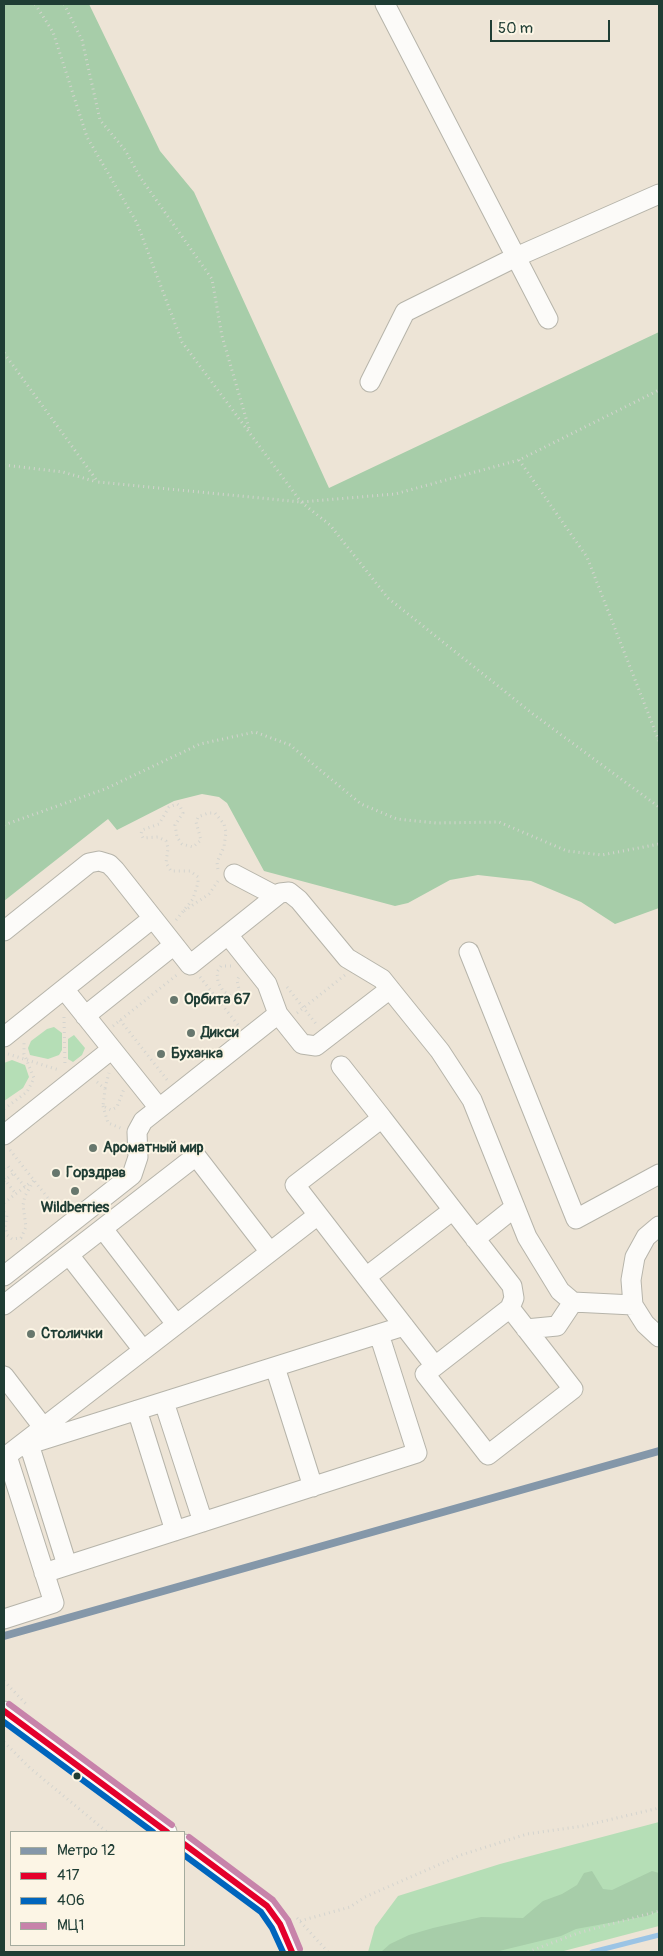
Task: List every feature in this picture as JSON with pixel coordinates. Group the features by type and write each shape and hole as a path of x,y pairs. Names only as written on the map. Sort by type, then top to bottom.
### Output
{"street":[{"path":"385,4 548,319"},
{"path":"370,382 405,312 516,257 659,194"},
{"path":"4,931 94,861 109,864 190,965 276,896 285,892 294,894 343,954 357,966 382,979 440,1051 472,1100 527,1237 560,1291 574,1302 634,1305"},
{"path":"234,874 250,886 276,896"},
{"path":"4,1037 64,989 164,931"},
{"path":"85,1016 164,931"},
{"path":"228,934 272,992 281,1018 302,1044 316,1046 390,989"},
{"path":"469,952 576,1219 659,1174"},
{"path":"64,989 159,1108"},
{"path":"4,1276 132,1174 138,1158 137,1132 142,1121 248,1038 281,1018"},
{"path":"4,1135 77,1077 106,1042"},
{"path":"341,1066 512,1286 514,1298 510,1308 425,1374 488,1455 573,1389 510,1308"},
{"path":"382,1118 295,1185 435,1366"},
{"path":"4,1305 196,1156 270,1252"},
{"path":"475,1239 515,1207"},
{"path":"366,1277 453,1210"},
{"path":"14,1452 318,1215"},
{"path":"659,1226 646,1237 635,1257 631,1280 634,1305 645,1324 659,1337"},
{"path":"102,1229 176,1324"},
{"path":"69,1254 143,1350"},
{"path":"526,1329 557,1326 574,1302"},
{"path":"14,1452 137,1410 404,1326"},
{"path":"44,1572 417,1453 379,1334"},
{"path":"275,1367 313,1486"},
{"path":"4,1376 44,1427"},
{"path":"164,1402 203,1522"},
{"path":"137,1410 175,1531"},
{"path":"14,1452 67,1565"},
{"path":"4,1619 54,1603 44,1572 14,1452"},
{"path":"4,1711 166,1831"},
{"path":"185,1845 267,1906 280,1924 292,1952"}],"path":[{"path":"35,4 53,32 87,137 137,223 182,342 301,502 330,525 388,598 533,714 659,807"},
{"path":"64,4 82,40 100,120 125,150 140,177 212,279 222,336 251,435"},
{"path":"4,353 98,482"},
{"path":"4,464 63,472 98,482 301,502 395,494 519,460 659,390"},
{"path":"519,460 588,557 659,741"},
{"path":"4,825 105,789 200,744 255,732 290,745 361,804 397,819 436,824 499,822 567,851 602,855 659,844"},
{"path":"164,931 184,911 206,897 216,886 219,875 217,862 224,847 226,829 217,814 211,812 203,814 196,822 201,836 200,842 194,847 186,846 175,833 175,825 183,813 180,806 174,804 169,807 159,824 144,828 140,834 143,838 158,837 166,841 168,848 166,863 171,871 190,871 198,877 196,892 184,911"},
{"path":"248,961 238,977 239,990 236,995 231,996 223,991 218,982 218,969 223,966 232,966 248,961"},
{"path":"106,1042 120,1020 190,965 248,1038"},
{"path":"281,1018 357,966"},
{"path":"4,1053 66,1072 64,989"},
{"path":"120,1020 178,1093"},
{"path":"4,1109 25,1094 33,1081 34,1072 23,1050 26,1039"},
{"path":"103,1106 110,1110 116,1108 133,1076"},
{"path":"77,1077 97,1083 105,1089 104,1114 110,1124 137,1132"},
{"path":"4,1142 69,1224"},
{"path":"4,1168 8,1166 25,1187"},
{"path":"14,1173 4,1180 16,1194"},
{"path":"5,1201 34,1180"},
{"path":"4,1212 7,1216 5,1227 7,1235 12,1239 20,1238 26,1227 24,1213 25,1196 34,1180"},
{"path":"4,1682 8,1684"},
{"path":"4,1742 30,1768 105,1831"},
{"path":"300,1920 350,1907 365,1897 461,1855 518,1837 583,1826 659,1808"},
{"path":"528,1952 578,1933 659,1910"}],"green space":[{"path":"4,4 89,4 160,151 194,192 329,488 659,332 659,908 615,924 581,902 531,881 478,875 450,880 408,903 395,906 264,871 227,803 219,797 202,794 174,801 117,830 108,819 4,901"},
{"path":"54,1027 62,1033 62,1050 59,1055 48,1059 30,1055 28,1048 31,1041 47,1029"},
{"path":"74,1035 85,1048 82,1055 73,1062 68,1059 68,1039"},
{"path":"12,1060 25,1065 29,1077 23,1088 4,1101 4,1063"},
{"path":"659,1822 659,1926 560,1952 368,1952 375,1927 398,1896 500,1864"},
{"path":"592,1871 603,1889 612,1890 652,1871 659,1873 659,1911 647,1916 576,1929 561,1936 495,1952 381,1952 390,1944 409,1935 433,1928 481,1917 523,1918 543,1901 562,1894 577,1885 584,1873"}],"waterway":[{"path":"592,1952 659,1935"}],"metro line":[{"name":"12","path":"4,1636 659,1451"}],"transit line":[{"name":"МЦ1","path":"9,1704 172,1825"},
{"name":"417","path":"4,1711 166,1831"},
{"name":"406","path":"4,1722 152,1831"},
{"name":"МЦ1","path":"189,1837 273,1900 288,1920 300,1949"},
{"name":"417","path":"185,1845 267,1906 280,1924 292,1952"},
{"name":"406","path":"185,1856 261,1912 272,1928 283,1952"}],"place":[{"name":"Орбита 67","path":"174,1000"},
{"name":"Дикси","path":"191,1033"},
{"name":"Буханка","path":"161,1054"},
{"name":"Ароматный мир","path":"93,1148"},
{"name":"Горздрав","path":"56,1173"},
{"name":"Wildberries","path":"75,1191"},
{"name":"Столички","path":"31,1334"}]}
